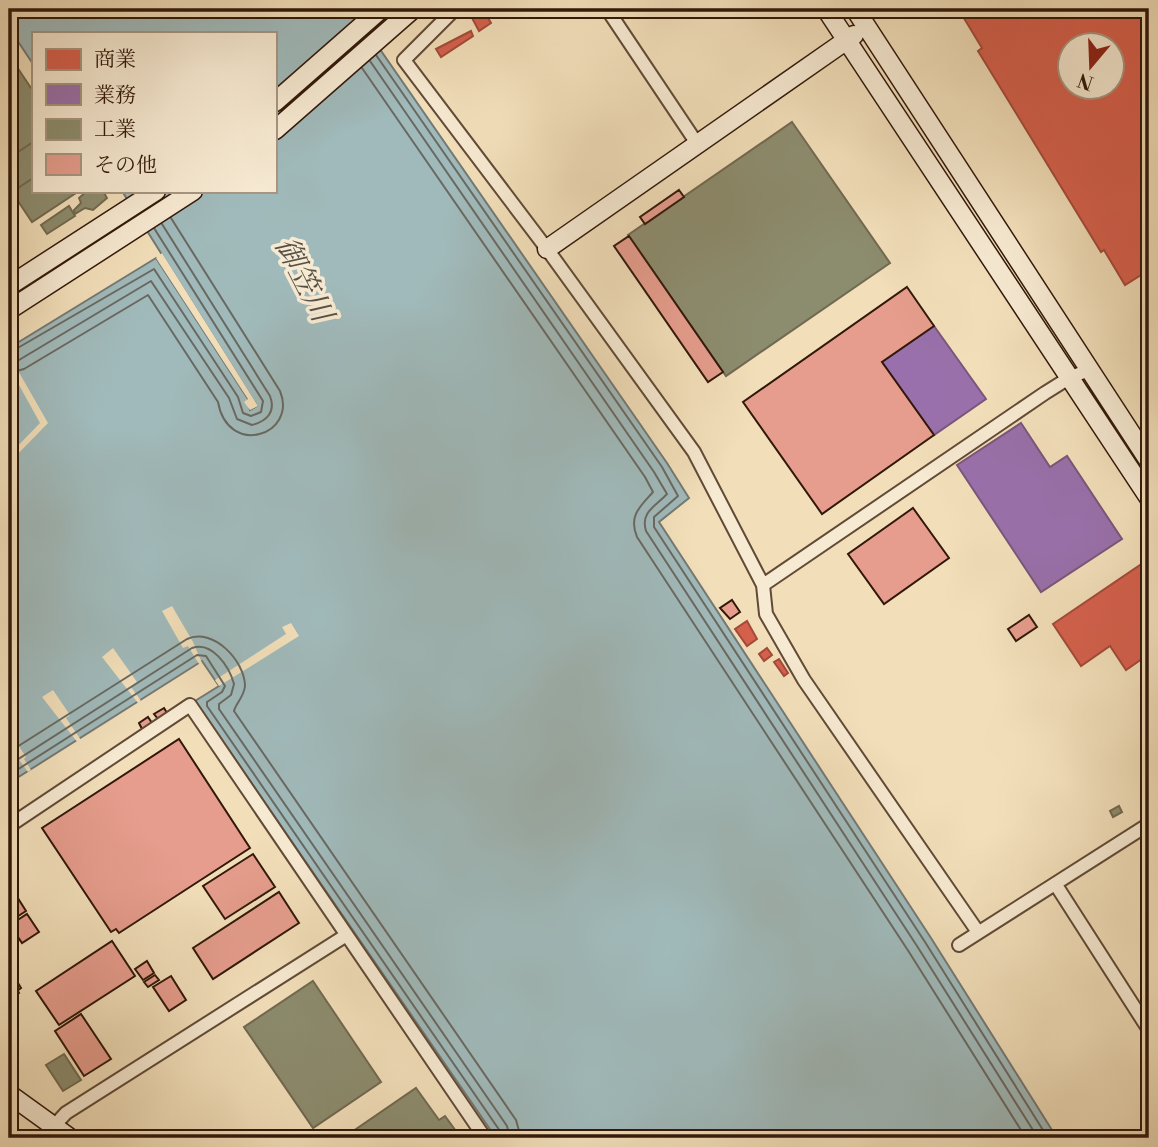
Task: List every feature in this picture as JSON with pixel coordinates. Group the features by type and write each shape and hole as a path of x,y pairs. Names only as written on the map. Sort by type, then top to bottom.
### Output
{"street":[{"path":"276,101 382,9"},
{"path":"276,129 413,9"},
{"path":"455,9 404,60 547,249 694,452 763,585 766,614 804,680 978,932"},
{"path":"607,9 698,145"},
{"path":"826,9 1149,498"},
{"path":"855,9 1149,461"},
{"path":"547,249 847,41 864,26"},
{"path":"9,286 154,192"},
{"path":"9,310 190,192"},
{"path":"763,585 1069,377 1091,369"},
{"path":"9,826 190,705 485,1138"},
{"path":"959,945 1056,886 1149,824"},
{"path":"1056,886 1149,1030"},
{"path":"54,1126 66,1113 345,936"},
{"path":"9,1094 71,1138"}],"water":[{"name":"御笠川","path":"9,9 352,9 689,498 659,522 931,938 1057,1138 496,1138 195,701 219,686 202,661 9,783 9,348 156,258 248,399 250,410 257,406 123,192 276,192 276,32 32,32 32,62 9,28"}],"pier":[{"path":"162,253 258,406 250,410 244,402 248,399 156,258"},
{"path":"9,355 48,423 9,463 9,455 40,423 9,367"},
{"path":"172,606 202,663 199,664 188,646 183,648 162,611"},
{"path":"291,623 299,636 219,686 215,680 286,634 282,627"},
{"path":"113,648 137,682 131,687 141,701 138,703 102,657"},
{"path":"53,690 70,715 66,718 81,740 78,743 42,697"},
{"path":"9,731 26,757 24,759 31,770 28,772 9,746"}],"building: 商業":[{"path":"973,9 1149,9 1149,270 1125,285 1104,250 1101,252 978,51 982,48 962,15"},
{"path":"484,11 491,23 479,31 472,18"},
{"path":"471,31 473,36 441,57 436,49"},
{"path":"1149,559 1149,654 1126,670 1110,646 1081,666 1053,624"},
{"path":"747,621 757,639 747,646 735,629"},
{"path":"767,648 772,655 764,661 759,654"},
{"path":"779,659 788,673 784,676 774,662"}],"building: 業務":[{"path":"934,326 986,399 934,435 882,362"},
{"path":"1021,423 1050,467 1067,456 1122,539 1041,592 957,465"}],"building: 工業":[{"path":"9,55 32,90 32,143 9,158"},
{"path":"792,122 890,263 726,376 628,235"},
{"path":"32,143 32,179 12,192 9,188 9,158"},
{"path":"32,179 32,192 77,192 32,222 12,192"},
{"path":"86,192 104,192 107,198 93,210 85,208 75,214 74,210 81,203 79,198"},
{"path":"69,206 75,216 47,234 41,225"},
{"path":"1119,806 1122,812 1113,817 1110,811"},
{"path":"313,981 381,1082 313,1128 244,1027"},
{"path":"64,1054 81,1080 63,1091 46,1065"},
{"path":"416,1088 439,1120 445,1116 461,1138 343,1138"}],"building: その他":[{"path":"679,190 684,197 645,224 640,217"},
{"path":"629,236 723,372 708,382 614,246"},
{"path":"907,287 934,326 882,362 934,435 822,514 743,402"},
{"path":"913,508 949,558 884,604 848,554"},
{"path":"732,600 740,612 730,619 720,608"},
{"path":"1029,615 1037,627 1016,641 1008,629"},
{"path":"164,708 167,713 158,719 154,714"},
{"path":"148,717 152,723 142,729 139,723"},
{"path":"179,739 250,848 119,933 116,929 111,932 42,828"},
{"path":"253,854 275,887 225,919 203,886"},
{"path":"9,884 26,911 9,922"},
{"path":"279,892 299,923 213,979 193,948"},
{"path":"27,914 39,932 22,943 10,925"},
{"path":"112,941 135,976 59,1025 36,991"},
{"path":"147,961 154,973 143,980 135,969"},
{"path":"9,968 21,988 17,991 9,976"},
{"path":"155,975 159,980 148,987 144,982"},
{"path":"9,976 19,993 9,1000"},
{"path":"171,976 186,1000 169,1011 153,987"},
{"path":"81,1014 111,1059 84,1076 55,1031"}]}
